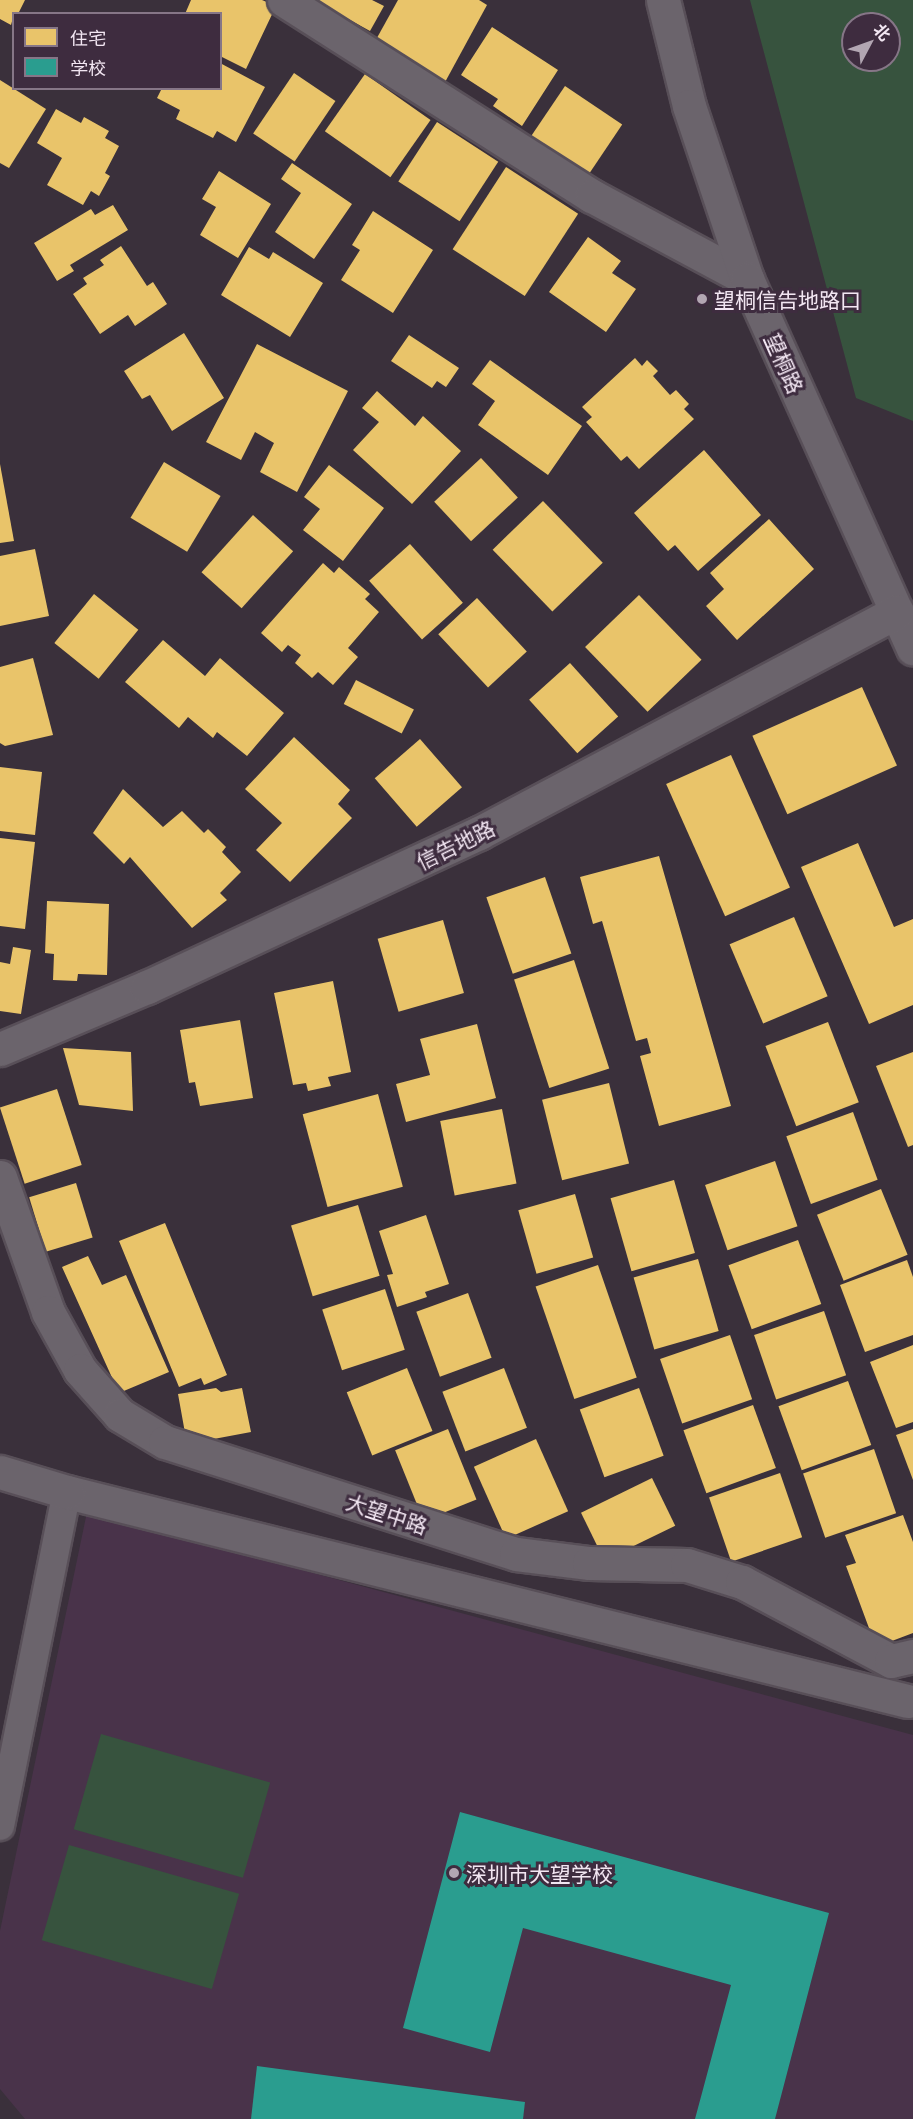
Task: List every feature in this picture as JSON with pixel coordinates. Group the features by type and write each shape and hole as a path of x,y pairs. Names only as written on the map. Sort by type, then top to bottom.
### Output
{"street":[{"path":"284,0 592,196 747,279"},
{"name":"望桐路","path":"663,0 689,106 747,279 913,648"},
{"name":"信告地路","path":"0,1049 212,958 479,833 897,612"},
{"name":"大望中路","path":"0,1177 48,1311 81,1370 120,1415 165,1442 516,1554 589,1563 687,1565 742,1582 891,1661 913,1656"},
{"path":"0,1472 67,1492 907,1701"}],"lane":[{"path":"0,1826 67,1492"}],"shaded area":[{"name":"深圳市大望学校","path":"87,1512 913,1735 913,2119 25,2119 0,2089 0,1931"}],"green space":[{"path":"750,0 913,0 913,421 856,398"},
{"path":"101,1734 270,1783 243,1878 74,1829"},
{"path":"69,1845 239,1894 212,1989 42,1940"}],"building: 住宅":[{"path":"0,0 25,0 19,12 12,12 11,25 0,19"},
{"path":"191,0 262,0 276,6 246,69 222,57 222,12 186,12"},
{"path":"314,0 372,0 384,6 370,31"},
{"path":"398,0 479,0 487,5 444,84 373,45"},
{"path":"492,27 558,70 522,126 493,106 498,99 461,75"},
{"path":"222,64 265,87 236,142 217,131 213,138 176,119 180,110 157,98 161,90 222,90"},
{"path":"294,73 335,101 295,161 253,134"},
{"path":"365,74 431,120 390,177 325,131"},
{"path":"0,80 12,88 12,90 16,90 46,109 9,168 0,163"},
{"path":"565,86 622,125 588,175 531,137"},
{"path":"56,109 81,123 84,117 109,131 105,138 119,146 105,173 110,176 99,196 91,191 83,205 47,185 62,158 37,143"},
{"path":"437,122 498,162 460,221 398,182"},
{"path":"292,163 352,204 314,259 275,232 301,193 281,179"},
{"path":"506,167 578,214 525,296 453,249"},
{"path":"219,171 271,204 238,258 200,235 216,207 202,199"},
{"path":"113,205 128,230 70,265 74,271 57,281 34,243 91,209 95,215"},
{"path":"373,211 433,250 393,313 341,280 360,250 352,245"},
{"path":"588,237 621,261 612,273 636,289 606,332 549,292"},
{"path":"121,246 147,286 153,282 167,304 135,326 128,315 100,334 73,294 87,284 83,278 104,265 100,260"},
{"path":"249,247 269,259 273,252 323,283 290,337 221,295"},
{"path":"184,333 224,398 172,431 150,395 142,399 124,371"},
{"path":"409,335 459,368 446,387 437,381 432,388 391,361"},
{"path":"257,344 348,391 297,492 260,472 274,443 255,432 241,460 206,442"},
{"path":"635,358 642,366 647,360 658,371 653,376 670,395 676,390 689,404 684,409 694,419 639,469 627,456 621,461 586,422 592,417 582,407"},
{"path":"490,360 582,426 548,475 478,425 495,401 472,384"},
{"path":"377,391 415,426 423,416 461,451 412,504 353,450 379,422 362,408"},
{"path":"704,450 761,515 698,571 675,545 668,551 634,513"},
{"path":"481,458 518,497 471,541 434,502"},
{"path":"164,462 221,496 187,552 131,518"},
{"path":"0,464 14,541 0,543"},
{"path":"329,465 384,508 343,561 303,530 320,509 304,497"},
{"path":"543,501 603,563 552,611 493,550"},
{"path":"253,515 293,551 242,608 201,572"},
{"path":"769,519 814,569 737,640 706,606 724,589 710,573"},
{"path":"410,544 463,603 422,640 369,581"},
{"path":"35,549 49,616 0,626 0,556"},
{"path":"323,563 334,573 339,567 370,594 365,599 379,612 348,648 358,657 333,685 318,672 312,678 295,663 301,655 288,645 282,652 261,633"},
{"path":"94,594 138,630 99,679 54,643"},
{"path":"639,595 702,660 648,712 585,647"},
{"path":"477,598 527,651 488,688 438,634"},
{"path":"163,640 205,676 220,658 284,713 247,756 217,732 213,738 188,717 179,728 125,682"},
{"path":"33,658 53,735 5,746 0,743 0,667"},
{"path":"570,663 618,717 577,753 529,700"},
{"path":"356,680 414,710 402,734 344,704"},
{"path":"862,687 897,766 787,814 752,736"},
{"path":"294,737 350,790 338,804 352,818 290,882 256,850 282,823 245,789"},
{"path":"420,739 462,787 417,827 375,778"},
{"path":"731,755 790,887 725,916 666,784"},
{"path":"0,767 42,772 35,835 0,831"},
{"path":"123,789 163,827 182,811 204,833 208,829 226,847 222,852 241,872 220,893 227,900 192,928 130,857 124,864 93,833"},
{"path":"0,838 35,842 25,929 0,926"},
{"path":"858,843 894,927 913,919 913,1005 869,1024 801,867"},
{"path":"659,856 731,1106 659,1126 640,1056 651,1053 647,1038 636,1041 602,921 593,924 580,877"},
{"path":"545,877 571,954 513,974 486,897"},
{"path":"47,901 109,904 107,975 78,974 77,981 53,980 54,954 45,953"},
{"path":"794,917 828,996 763,1024 730,944"},
{"path":"443,920 464,993 399,1012 378,939"},
{"path":"13,947 31,950 21,1014 0,1011 0,962 10,964"},
{"path":"574,960 609,1068 549,1088 514,979"},
{"path":"333,981 351,1072 328,1077 331,1086 308,1091 306,1083 293,1085 274,993"},
{"path":"240,1020 253,1098 200,1106 195,1082 189,1083 180,1030"},
{"path":"828,1022 859,1102 796,1126 765,1046"},
{"path":"477,1024 496,1098 406,1122 396,1084 430,1075 420,1039"},
{"path":"63,1048 131,1052 133,1111 79,1105"},
{"path":"913,1052 913,1145 908,1147 876,1066"},
{"path":"609,1083 629,1164 562,1180 542,1100"},
{"path":"57,1089 82,1165 25,1184 0,1108"},
{"path":"378,1094 403,1187 328,1207 303,1114"},
{"path":"502,1109 517,1184 455,1196 440,1121"},
{"path":"853,1112 878,1180 811,1204 786,1136"},
{"path":"775,1161 797,1226 727,1250 705,1185"},
{"path":"674,1180 695,1253 632,1271 611,1198"},
{"path":"76,1183 93,1238 46,1252 29,1197"},
{"path":"881,1189 908,1255 844,1281 817,1215"},
{"path":"575,1194 593,1257 536,1274 518,1210"},
{"path":"358,1205 380,1276 313,1296 291,1225"},
{"path":"426,1215 449,1284 425,1292 427,1297 397,1307 387,1275 393,1274 379,1231"},
{"path":"165,1223 227,1375 204,1385 201,1378 179,1387 119,1241"},
{"path":"798,1240 821,1304 752,1329 728,1265"},
{"path":"88,1256 102,1285 126,1275 169,1372 119,1393 62,1267"},
{"path":"698,1259 719,1331 654,1350 634,1277"},
{"path":"907,1260 913,1277 913,1335 865,1352 840,1285"},
{"path":"598,1265 637,1378 574,1399 536,1286"},
{"path":"385,1289 405,1350 342,1370 322,1309"},
{"path":"468,1293 492,1358 440,1377 416,1312"},
{"path":"824,1311 846,1375 776,1399 754,1335"},
{"path":"730,1335 752,1399 682,1423 660,1359"},
{"path":"913,1345 913,1422 896,1428 870,1362"},
{"path":"407,1368 432,1431 372,1455 347,1392"},
{"path":"504,1368 527,1428 465,1451 442,1392"},
{"path":"848,1381 871,1445 802,1470 778,1406"},
{"path":"216,1388 221,1392 242,1388 251,1432 187,1444 178,1394"},
{"path":"639,1388 664,1456 604,1477 580,1410"},
{"path":"753,1405 776,1468 706,1493 683,1430"},
{"path":"448,1429 476,1499 424,1521 395,1450"},
{"path":"913,1429 913,1480 896,1435"},
{"path":"536,1439 568,1511 506,1539 474,1467"},
{"path":"874,1449 896,1513 825,1538 803,1473"},
{"path":"780,1473 802,1537 731,1562 709,1497"},
{"path":"652,1478 675,1526 604,1560 581,1513"},
{"path":"903,1515 913,1542 913,1633 876,1647 846,1566 856,1563 845,1535"}],"building: 学校":[{"path":"460,1812 829,1913 775,2119 695,2119 731,1985 523,1928 490,2052 403,2028"},
{"path":"257,2066 525,2102 523,2119 251,2119"}],"place":[{"name":"望桐信告地路口","path":"702,299"},
{"name":"深圳市大望学校","path":"454,1873"}]}
